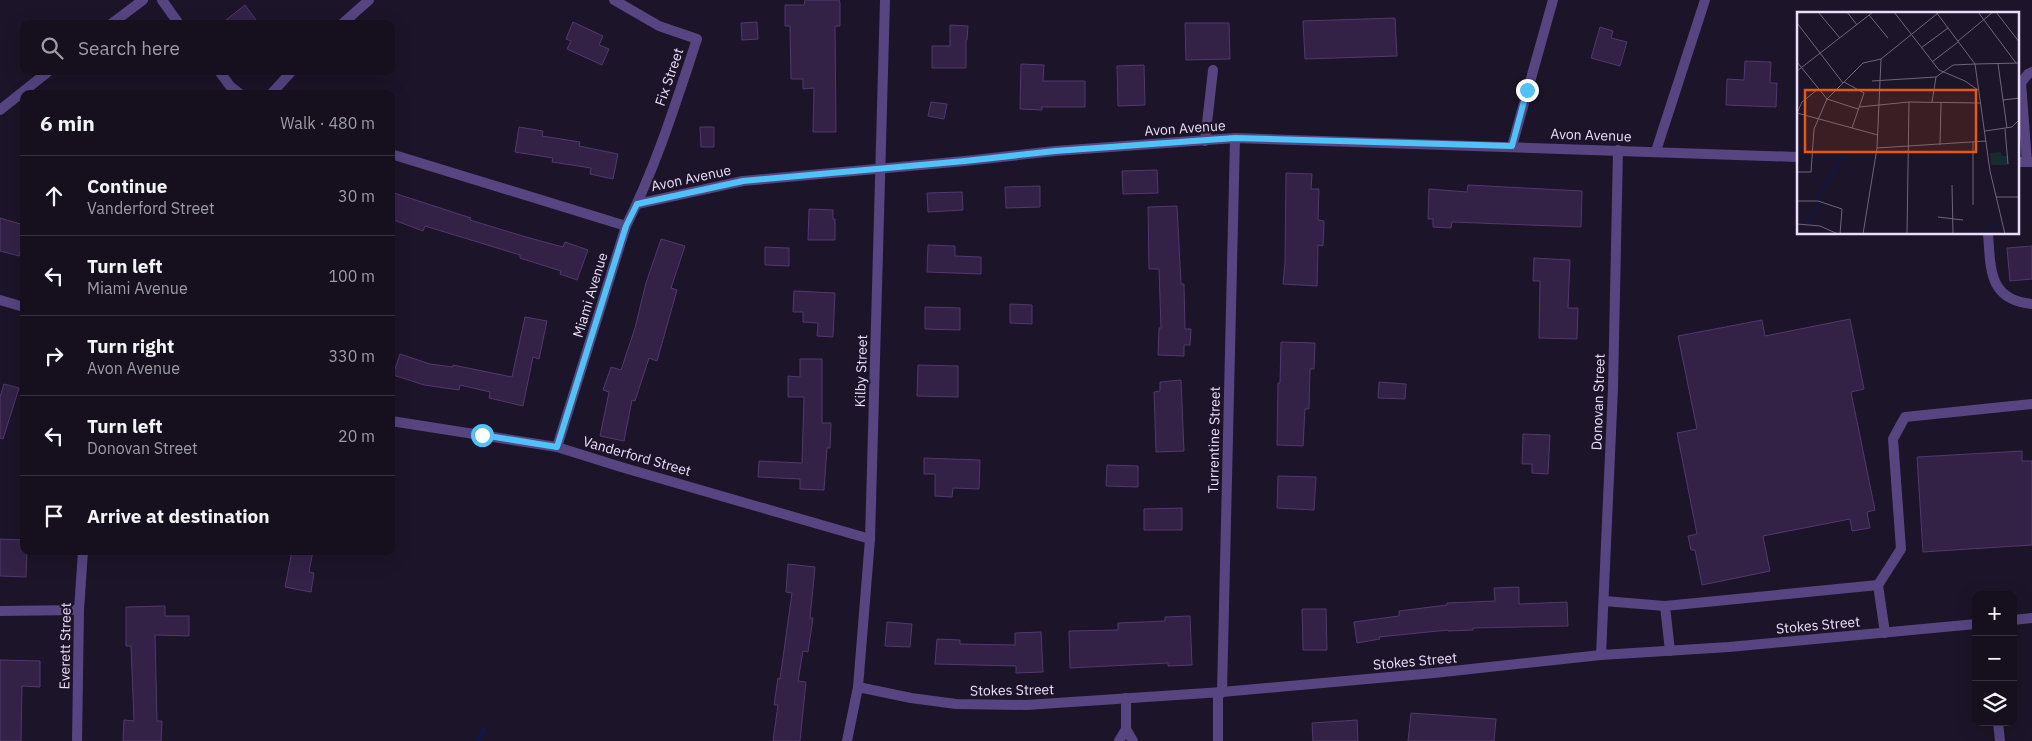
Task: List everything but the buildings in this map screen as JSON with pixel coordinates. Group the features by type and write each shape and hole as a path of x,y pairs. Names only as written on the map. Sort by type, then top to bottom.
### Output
{"street":[{"path":"116,20 142,0"},
{"path":"162,0 176,20"},
{"path":"346,20 369,0"},
{"name":"Fix Street","path":"614,0 659,26 697,39 677,100 656,154"},
{"name":"Kilby Street","path":"847,741 858,687 870,539 885,0"},
{"path":"1512,146 1553,0"},
{"path":"1656,151 1705,0"},
{"path":"1205,141 1213,70"},
{"path":"2026,162 2020,95 2021,83 2032,72"},
{"path":"25,90 44,75"},
{"path":"222,75 235,90"},
{"path":"275,90 288,75"},
{"path":"0,110 20,94"},
{"name":"Avon Avenue","path":"637,204 743,181 1055,151 1235,138 1797,157"},
{"name":"Turrentine Street","path":"1218,741 1218,696 1222,692 1235,138"},
{"name":"Donovan Street","path":"1601,655 1613,388 1618,150"},
{"name":"Miami Avenue","path":"557,447 626,226 637,204 656,154"},
{"path":"395,155 626,226"},
{"path":"1988,235 1991,271 2000,292 2018,302 2032,304"},
{"path":"0,300 20,306"},
{"path":"1884,633 1878,585 1901,549 1893,439 1905,417 2032,404"},
{"name":"Vanderford Street","path":"395,422 557,447 870,539"},
{"name":"Everett Street","path":"77,741 79,610 83,555"},
{"path":"1604,601 1665,606 1878,585"},
{"path":"1665,606 1670,651"},
{"path":"0,611 79,610"},
{"path":"2017,620 2032,618"},
{"name":"Stokes Street","path":"858,687 911,698 979,706 1026,705 1222,692 1434,673 1601,655 1729,647 1972,624"},
{"path":"1126,698 1126,729 1133,741"},
{"path":"1998,726 2000,741"},
{"path":"1119,741 1126,729"}],"waterway":[{"path":"478,741 484,730"}],"route":[{"path":"482,435 557,447 626,226 637,204 743,181 1055,151 1235,138 1512,146 1527,90"}]}
